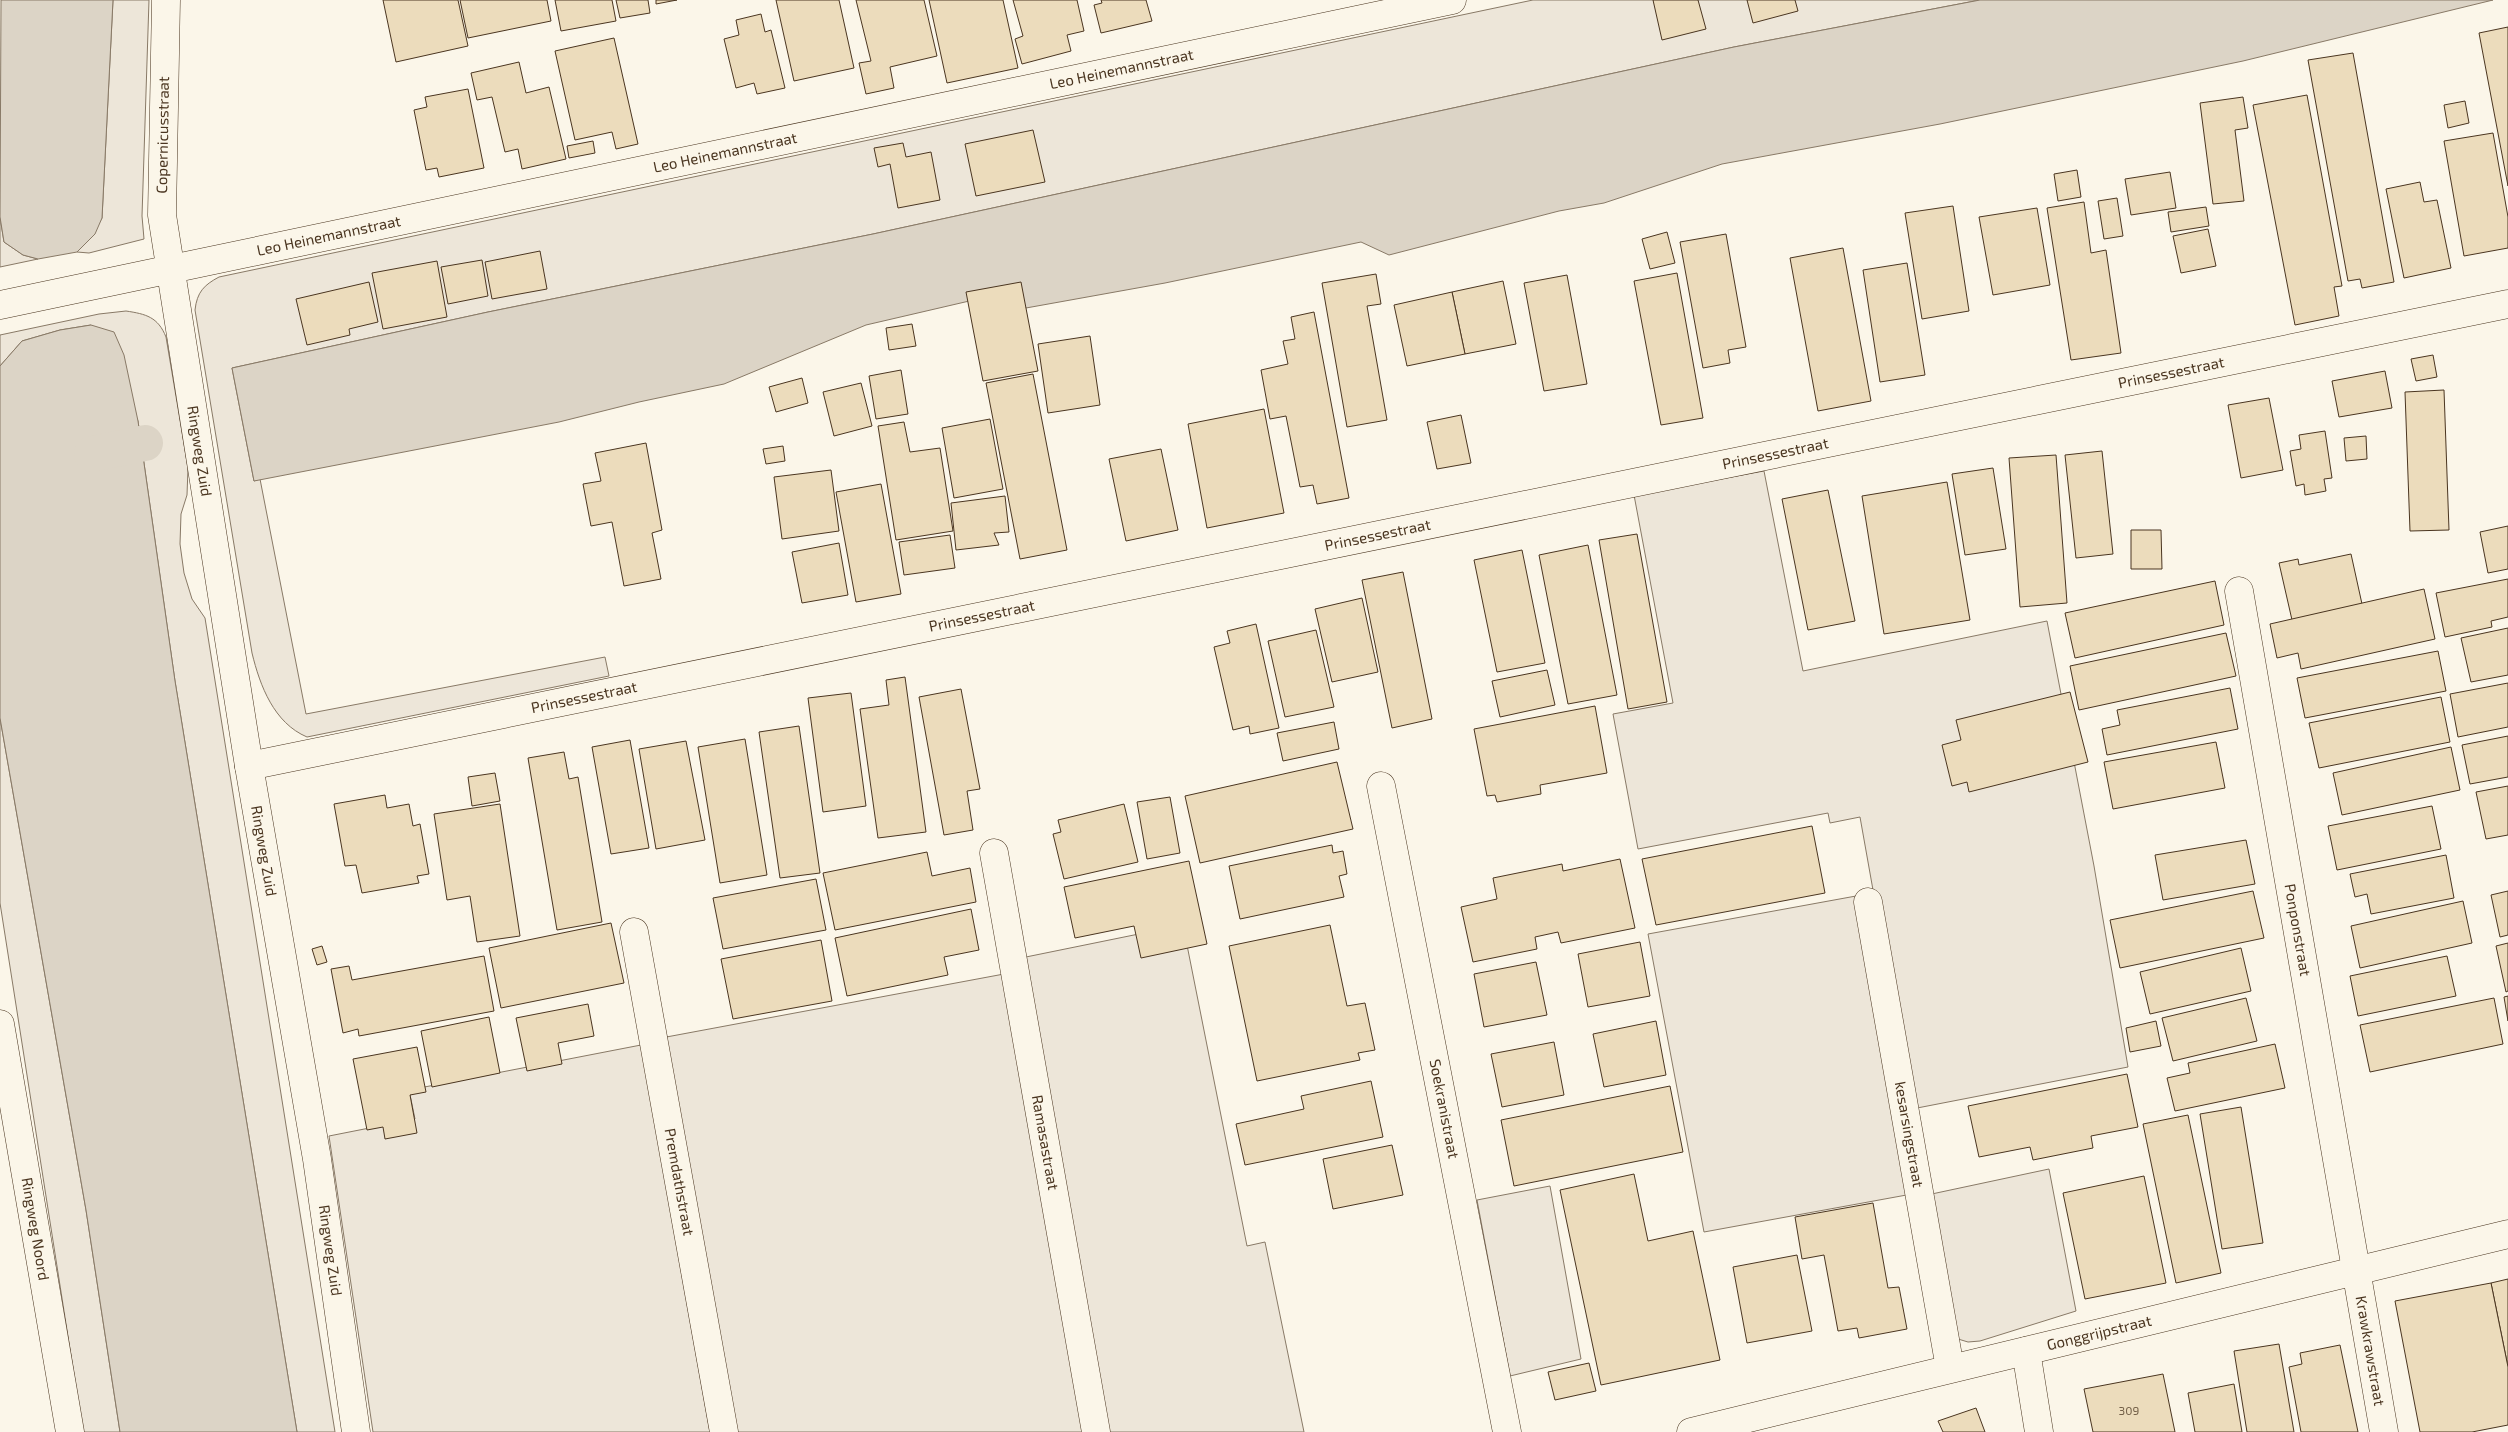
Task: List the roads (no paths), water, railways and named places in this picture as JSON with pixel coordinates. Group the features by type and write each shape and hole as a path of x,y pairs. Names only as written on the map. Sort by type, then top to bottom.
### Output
{"street":[{"name":"Copernicusstraat","path":"166,0 162,215 170,269"},
{"name":"Leo Heinemannstraat","path":"0,305 1452,0"},
{"name":"Ringweg Zuid","path":"170,269 249,766 317,1159 356,1432"},
{"name":"Prinsessestraat","path":"249,766 2508,304"},
{"name":"Ponponstraat","path":"2239,590 2355,1269"},
{"name":"Soekranistraat","path":"1381,786 1508,1432"},
{"name":"Ramasastraat","path":"994,853 1096,1432"},
{"name":"kesarsingstraat","path":"1868,902 1950,1368"},
{"name":"Premdathstraat","path":"634,932 724,1432"},
{"name":"Ringweg Noord","path":"0,1024 70,1432"},
{"name":"Gonggrijpstraat","path":"1691,1432 1732,1427 1950,1368 2355,1269 2508,1234"},
{"name":"Krawkrawstraat","path":"2355,1269 2384,1432"},
{"path":"2026,1350 2039,1432"}],"waterway":[{"path":"92,454 145,443"}]}
